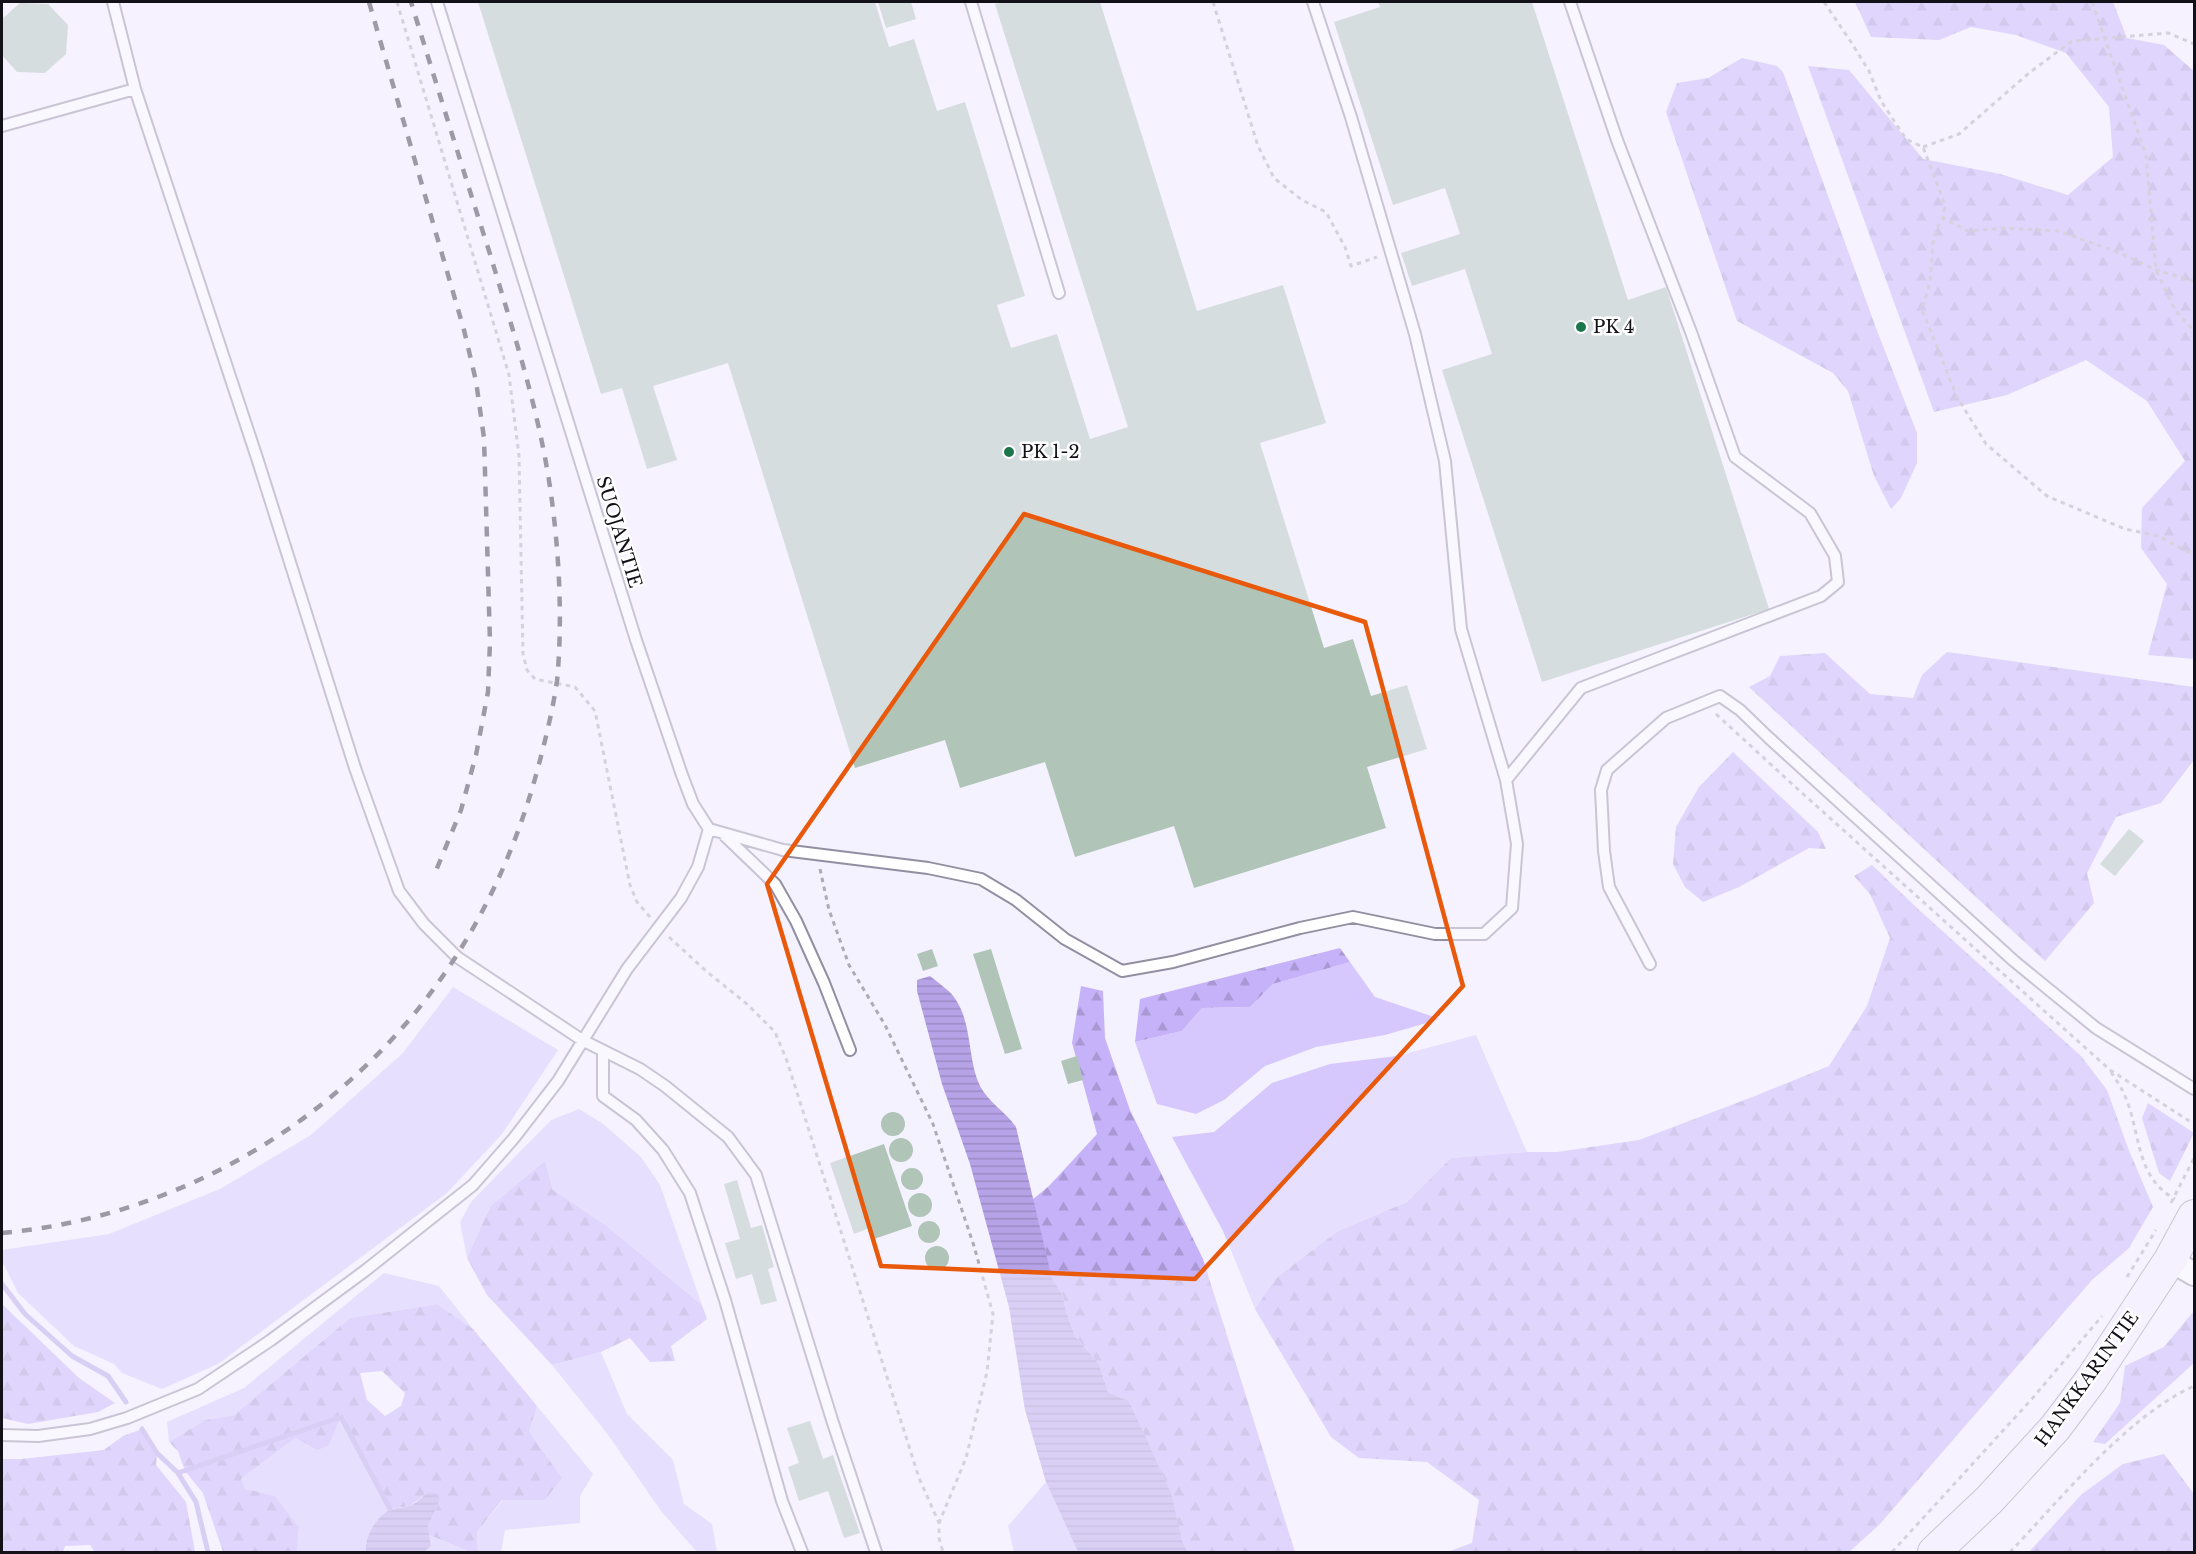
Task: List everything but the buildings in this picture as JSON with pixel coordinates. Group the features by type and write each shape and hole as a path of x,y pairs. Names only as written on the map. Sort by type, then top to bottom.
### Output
{"main road":[{"name":"HANKKARINTIE","path":"1934,1552 1990,1499 2055,1428 2182,1267 2179,1208"}],"lane":[{"path":"113,2 135,89 254,450 354,768 399,891 424,924 457,957 582,1040 640,1069 665,1086 728,1137 756,1175 833,1423 876,1552"},
{"name":"SUOJANTIE","path":"437,2 636,640 693,804 709,829"},
{"path":"971,2 1059,293"},
{"path":"2,1434 38,1436 79,1431 127,1418 198,1389 262,1346 366,1270 473,1185 514,1138 558,1081 627,969 681,898 698,867 709,829 783,850 927,868 981,879 1016,900 1065,939 1122,971 1173,962 1300,928 1353,917 1435,934 1484,933 1512,908 1517,844 1506,780 1461,628 1445,461 1415,334 1313,2"},
{"path":"1506,780 1581,688 1821,596 1838,582 1835,556 1810,513 1735,457 1691,332 1617,140 1570,2"},
{"path":"2,126 135,89"},
{"path":"1650,964 1609,887 1604,851 1601,790 1607,770 1666,718 1720,696 1740,710 1794,762 2014,961 2096,1028 2194,1089"},
{"path":"722,833 775,884 796,921 824,983 850,1050"},
{"path":"603,1051 603,1096 636,1120 663,1150 690,1193 725,1300 782,1501 802,1552"}],"path":[{"path":"397,2 508,375 519,456 523,654 527,670 535,679 575,687 595,711 630,885 637,902 706,971 747,1004 775,1032 787,1062 854,1268 919,1478 939,1523"},
{"path":"1213,2 1258,146 1274,178 1302,200 1326,212 1345,247 1351,266 1391,253"},
{"path":"1824,2 1869,71 1881,101 1906,139 1923,147 1959,134 2028,73 2072,41 2168,33 2194,44"},
{"path":"2092,2 2146,155 2156,270 2175,310 2194,332"},
{"path":"1923,147 1945,205 1943,218 1933,243 1930,282 1922,310 1957,397 1986,444 2048,496 2125,529 2158,536 2194,555"},
{"path":"1943,218 1968,231 2006,228 2058,231 2120,253 2156,270 2194,281"},
{"path":"820,855 819,867 829,910 849,965 885,1025 933,1124 974,1246 993,1314 987,1372 966,1458 939,1523 939,1538 944,1552"},
{"path":"2110,1070 2126,1097 2145,1165 2156,1185 2179,1208 2194,1158"},
{"path":"2125,1280 2156,1230"},
{"path":"1892,1552 2031,1400 2106,1310"},
{"path":"2010,1552 2096,1461 2144,1417 2194,1386"}],"highlighted area":[{"path":"1024,514 1365,622 1463,986 1195,1279 881,1266 767,884"}],"shaded area":[{"path":"1350,962 1375,997 1440,1019 1385,1035 1316,1047 1265,1066 1224,1100 1196,1114 1157,1104 1135,1042 1182,1031 1202,1008 1250,1007 1273,984"},
{"path":"930,976 952,994 960,1007 980,1086 1016,1127 1052,1278 1063,1296 1075,1336 1099,1364 1108,1392 1129,1401 1171,1493 1182,1540 1188,1552 1078,1552 1046,1482 1025,1410 1009,1307 970,1164 942,1084 917,991 917,980"},
{"path":"453,987 558,1050 502,1134 447,1193 218,1364 162,1389 122,1373 114,1364 74,1346 18,1293 2,1261 2,1250 109,1234 220,1189 311,1135 403,1053"},
{"path":"1476,1035 1527,1152 1451,1158 1407,1202 1338,1231 1276,1278 1255,1309 1223,1231 1172,1137 1214,1132 1272,1083 1330,1064 1397,1056"},
{"path":"579,1109 602,1123 641,1157 660,1185 702,1305 608,1227 552,1189 490,1207 467,1258 460,1222 471,1202 551,1120"},
{"path":"384,1273 439,1286 473,1329 437,1304 350,1318 234,1415 205,1420 169,1442 167,1422 244,1388"},
{"path":"601,1352 627,1414 673,1460 684,1504 712,1524 717,1552 697,1552 661,1511 606,1432 552,1365"},
{"path":"537,1406 593,1474 580,1496 580,1523 505,1530 501,1552 478,1552 477,1532 503,1500 545,1500 529,1432"},
{"path":"341,1417 390,1509 370,1534 366,1552 297,1552 299,1527 275,1496 244,1489 241,1479 295,1438 317,1450"},
{"path":"1046,1482 1078,1552 1014,1552 1008,1526"},
{"path":"427,1493 437,1493 440,1500 428,1526 431,1546 424,1552 366,1552 367,1540 373,1526 382,1515 393,1509 412,1505"},
{"path":"429,1535 470,1552 424,1552 431,1546"}],"green space":[{"path":"1855,2 2113,2 2127,38 2164,45 2194,71 2194,659 2148,655 2167,584 2141,548 2142,508 2185,461 2147,401 2086,360 2007,395 1934,412 1808,66 1849,70 1923,159 2000,174 2068,195 2113,157 2109,107 2066,53 2016,35 1971,27 1939,40 1871,37"},
{"path":"1742,58 1777,66 1783,72 1876,328 1917,433 1917,463 1901,498 1891,509 1874,476 1848,391 1833,373 1737,321 1666,112 1677,83 1708,78"},
{"path":"1947,652 2194,687 2194,760 2161,803 2116,817 2087,873 2094,903 2045,961 1749,687 1770,676 1780,656 1825,653 1870,694 1913,698 1922,675"},
{"path":"1733,752 1818,832 1826,849 1809,848 1739,887 1703,902 1685,887 1673,864 1676,827 1699,787"},
{"path":"1872,865 2081,1056 2107,1090 2153,1207 2129,1248 2092,1280 1879,1525 1849,1552 1447,1552 1472,1543 1479,1500 1427,1462 1359,1458 1331,1437 1255,1309 1276,1278 1338,1231 1407,1202 1451,1158 1557,1152 1639,1140 1829,1066 1867,1006 1890,938 1870,894 1854,876"},
{"path":"1340,948 1350,962 1273,984 1250,1007 1202,1008 1182,1031 1135,1042 1140,999"},
{"path":"1081,986 1103,991 1105,1038 1130,1110 1203,1259 1295,1552 1188,1552 1159,1469 1129,1401 1108,1392 1099,1364 1075,1336 1063,1296 1052,1278 1032,1200 1049,1186 1097,1134 1072,1043"},
{"path":"2148,1103 2194,1133 2170,1181 2159,1173 2142,1118"},
{"path":"545,1161 552,1189 608,1227 702,1305 707,1319 671,1346 675,1361 650,1362 630,1338 601,1352 552,1365 487,1295 467,1258 490,1207"},
{"path":"2,1304 79,1378 115,1403 98,1412 28,1424 2,1418"},
{"path":"437,1304 473,1329 537,1406 529,1432 562,1478 545,1500 502,1500 477,1532 478,1552 470,1552 429,1535 428,1526 440,1500 427,1493 410,1506 390,1509 341,1417 328,1446 317,1450 295,1438 241,1479 245,1489 275,1496 299,1527 297,1552 223,1552 203,1493 185,1471 178,1451 169,1442 205,1420 234,1415 350,1318","holes":["382,1371 405,1393 401,1406 385,1416 367,1400 360,1373"]},
{"path":"2193,1312 2194,1363 2105,1444 2093,1442 2120,1403 2125,1366 2164,1347"},
{"path":"142,1429 157,1453 156,1465 186,1502 195,1552 95,1552 90,1545 65,1546 63,1552 2,1552 2,1459 104,1450 123,1436"},
{"path":"2164,1454 2194,1494 2194,1552 2029,1552 2082,1494 2123,1464"}],"waterway":[{"path":"2,1284 25,1314 72,1356 108,1376 126,1402"},
{"path":"178,1473 341,1417 390,1509"},
{"path":"142,1429 157,1453 178,1473 196,1502 208,1552"}],"railway":[{"path":"369,2 464,330 476,381 484,438 490,642 488,692 476,755 461,810 435,873"},
{"path":"2,1233 100,1216 193,1183 237,1161 279,1135 319,1106 390,1042 446,971 492,892 526,808 549,723 559,657 559,584 550,487 539,428 516,340 411,2"}],"place":[{"name":"PK 4","path":"1581,327"},
{"name":"PK 1-2","path":"1009,452"}]}
